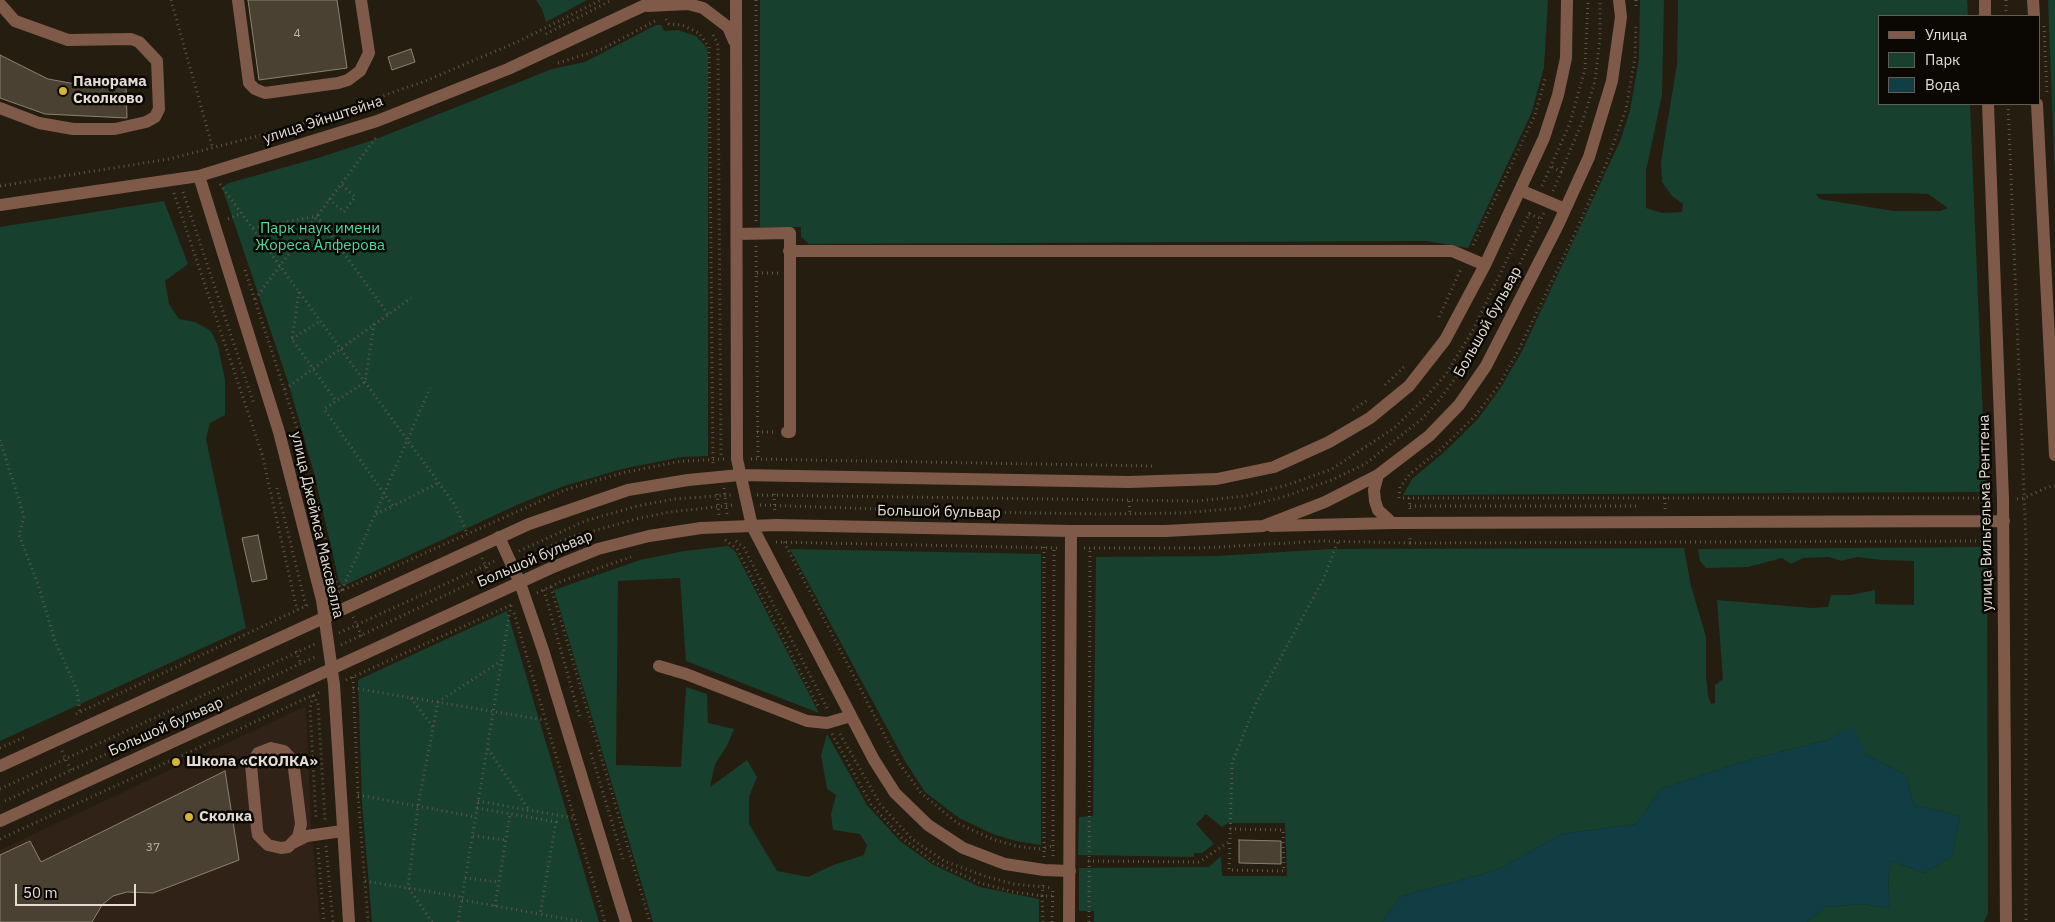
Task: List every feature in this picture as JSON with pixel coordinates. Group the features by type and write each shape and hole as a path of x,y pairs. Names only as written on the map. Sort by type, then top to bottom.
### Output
{"street":[{"path":"238,0 249,83 255,89 265,93 338,83 348,80 360,71 369,53 362,0"},
{"path":"641,4 656,0"},
{"path":"736,0 737,459 752,526 874,760 895,793 928,825 963,848 1005,864 1054,871 1070,866"},
{"name":"Большой бульвар","path":"0,766 499,537 529,524 628,490 740,475 1129,482 1217,479 1274,467 1329,442 1370,418 1408,386 1444,340 1484,265 1544,138 1558,95 1566,58 1567,0"},
{"name":"Большой бульвар","path":"0,821 520,582 598,549 649,536 701,528 776,525 1071,532 1263,526 1325,502 1378,475 1429,436 1459,405 1486,366 1566,208 1589,158 1612,81 1620,17 1618,0"},
{"path":"1985,0 1985,15"},
{"path":"2033,0 2034,15"},
{"path":"0,4 15,21 68,40 131,40 139,42 157,61 159,109 155,117 146,122 115,129 73,129 39,124 0,108"},
{"path":"641,4 688,4 703,8 728,27 736,45"},
{"name":"улица Эйнштейна","path":"0,205 199,176 408,109 508,69 641,4"},
{"name":"улица Вильгельма Рентгена","path":"1988,105 2004,521 2006,922"},
{"path":"2037,105 2055,455"},
{"name":"улица Джеймса Максвелла","path":"199,176 279,432 322,600 334,685 349,922"},
{"path":"1520,190 1566,208"},
{"path":"737,234 790,232 786,272 790,432 787,432"},
{"path":"789,251 1452,251 1484,265"},
{"path":"1378,475 1374,490 1374,501 1378,510 1392,523"},
{"path":"1263,526 1392,523 2004,521"},
{"path":"1069,922 1071,532"},
{"path":"499,537 526,598 626,922"},
{"path":"659,666 686,674 807,721 827,723 851,716"},
{"path":"294,843 301,824 295,768 290,755 284,751 271,748 258,754 251,765 256,828 262,841 274,848 288,847 321,833 342,832"}],"path":[{"path":"171,0 213,149"},
{"path":"0,186 169,159 289,128 423,82 517,42 601,0"},
{"path":"544,35 612,0"},
{"path":"1506,293 1543,199 1570,123 1586,69 1588,0"},
{"path":"337,634 486,565 542,550 570,537 670,512 718,507 774,495 1130,502 1197,501 1245,496 1286,485 1332,469 1394,428 1427,396 1446,374 1473,330 1583,120 1595,81 1600,38 1600,0"},
{"path":"2006,0 2006,15"},
{"path":"552,65 586,56 665,17 669,24 682,25 699,33 709,47 713,459 725,496 724,527 736,541"},
{"path":"710,31 718,45 721,459 717,496 726,542"},
{"path":"1436,324 1524,140 1535,114 1546,78"},
{"path":"2008,105 2024,498 2026,922"},
{"path":"255,299 281,267 329,199 378,135 382,133"},
{"path":"169,159 170,166 177,165 254,405"},
{"path":"220,183 455,505 486,565 505,608"},
{"path":"329,199 344,212 355,197 341,184"},
{"path":"165,194 175,193 262,454 297,610"},
{"path":"228,219 242,212"},
{"path":"253,228 317,216"},
{"path":"317,216 388,314"},
{"path":"756,273 786,272"},
{"path":"299,292 292,339 336,401"},
{"path":"285,389 411,298"},
{"path":"292,339 320,321"},
{"path":"0,804 362,636 489,574 538,542 585,521 637,506 674,499 725,496 782,507 969,512 1182,513 1240,508 1283,497 1332,480 1365,464 1405,433 1439,400 1460,372 1490,323"},
{"path":"374,324 364,382 324,409 393,506"},
{"path":"1384,387 1408,364"},
{"path":"376,667 342,591 430,388"},
{"path":"1349,412 1370,397"},
{"path":"757,432 765,432"},
{"path":"0,440 23,510 24,516 19,535 38,584 55,641 77,690 80,712"},
{"path":"73,715 520,508 565,490 622,473 682,461 713,459 1154,466"},
{"path":"774,459 776,525 899,763 922,793 957,823 992,839 1016,846 1038,849 1044,848 1044,547"},
{"path":"1129,465 1130,548"},
{"path":"275,478 306,606"},
{"path":"376,514 438,483"},
{"path":"2017,498 2024,498 2048,487 2055,486"},
{"path":"1410,506 1646,506"},
{"path":"1655,506 1675,506"},
{"path":"520,508 559,583"},
{"path":"718,542 760,541"},
{"path":"1410,542 1990,541"},
{"path":"1230,829 1283,830 1284,871 1229,870 1230,842 1230,829 1232,763 1257,701 1324,578 1338,542"},
{"path":"1052,922 1054,871 1054,548"},
{"path":"1089,922 1090,548"},
{"path":"0,839 559,583 634,556"},
{"path":"551,587 650,922"},
{"path":"544,590 581,722"},
{"path":"458,922 511,605"},
{"path":"511,605 604,922"},
{"path":"0,789 314,645"},
{"path":"432,922 408,887 418,806 438,702 502,661"},
{"path":"353,677 358,795 368,922"},
{"path":"353,688 544,720"},
{"path":"313,695 310,708 321,833 333,922"},
{"path":"313,695 318,703 324,922"},
{"path":"411,698 433,727"},
{"path":"0,748 34,733"},
{"path":"57,741 85,800"},
{"path":"487,748 529,810"},
{"path":"590,748 626,867"},
{"path":"358,795 476,817"},
{"path":"478,801 573,818"},
{"path":"477,808 556,822 540,914"},
{"path":"495,906 510,814"},
{"path":"472,836 506,840"},
{"path":"1070,866 1089,861 1199,862 1230,842"},
{"path":"466,878 499,882"},
{"path":"365,881 408,887 582,922"}],"shaded area":[{"name":"Сколка","path":"306,706 311,827 320,922 0,922 0,850"}],"green space":[{"path":"536,0 587,0 546,22 542,9"},
{"path":"760,0 1548,0 1544,68 1531,114 1468,248 1426,241 809,244 801,237 801,227 760,227"},
{"path":"1640,0 1664,0 1662,95 1646,171 1646,208 1662,213 1682,212 1683,204 1672,196 1662,182 1661,161 1677,64 1678,0 1967,0 1968,15 1878,15 1878,105 1970,105 1986,492 1403,495 1412,479 1442,454 1478,419 1501,387 1522,351 1621,139 1630,110 1639,59","holes":["1816,194 1928,194 1948,208 1940,211 1894,211 1820,199"]},
{"path":"2048,0 2055,0 2055,184"},
{"name":"Парк наук имени Жореса Алферова","path":"656,25 661,25 664,31 678,30 696,36 707,48 708,56 708,456 682,457 622,469 564,486 519,504 343,586 339,581 313,469 288,382 222,187 229,183 376,139 552,69 585,62"},
{"path":"164,201 188,264 165,281 169,304 179,319 195,322 211,331 218,346 225,380 225,415 210,423 206,439 246,628 0,741 0,227"},
{"path":"728,546 735,551 819,713 686,661 680,578 618,581 616,765 681,767 686,687 707,694 708,723 734,729 727,746 715,764 710,787 747,760 757,777 749,797 749,824 777,871 808,877 833,865 864,855 867,845 860,834 833,830 831,814 836,795 827,789 821,755 827,734 867,805 900,841 932,864 980,887 1039,899 1039,922 653,922 554,590 640,560 684,551"},
{"path":"1987,547 1988,913 1984,922 1807,922 1825,907 1861,904 1890,908 1888,880 1891,861 1924,873 1952,857 1960,816 1914,805 1906,775 1865,754 1852,727 1827,740 1745,761 1661,789 1636,824 1562,834 1497,870 1399,897 1382,922 1094,922 1094,911 1079,911 1079,868 1209,867 1221,856 1222,876 1287,876 1285,823 1228,823 1222,827 1206,814 1196,824 1214,844 1202,853 1194,853 1194,857 1078,855 1079,817 1093,816 1096,557 1217,556 1330,549 1684,548 1691,586 1706,637 1706,675 1708,696 1711,704 1715,703 1715,685 1723,679 1717,600 1812,608 1828,607 1831,595 1851,595 1875,590 1875,604 1914,605 1914,561 1857,557 1841,561 1829,557 1803,558 1791,564 1782,558 1748,567 1706,568 1700,561 1698,549"},
{"path":"790,549 1041,554 1041,845 1016,841 993,834 959,818 925,792 905,761"},
{"path":"507,611 599,922 372,922 362,803 358,680"}],"water":[{"path":"1853,726 1865,754 1906,775 1914,805 1960,816 1952,857 1924,873 1891,861 1888,880 1890,908 1861,904 1825,907 1807,922 1382,922 1399,897 1497,870 1562,834 1636,824 1661,789 1745,761 1827,740"}],"building":[{"path":"248,0 337,0 347,68 259,80"},
{"path":"411,49 415,62 392,70 388,57"},
{"name":"Панорама Сколково","path":"0,55 48,79 81,85 126,85 127,118 45,114 0,98"},
{"path":"258,535 267,579 252,582 242,538"},
{"path":"225,771 239,860 153,893 127,892 113,896 102,905 92,922 0,922 0,855 30,841 41,862"},
{"path":"1239,840 1281,841 1281,864 1239,863"}],"place":[{"name":"Панорама Сколково","path":"63,91"},
{"name":"Школа «СКОЛКА»","path":"176,762"},
{"name":"Сколка","path":"189,817"}]}
